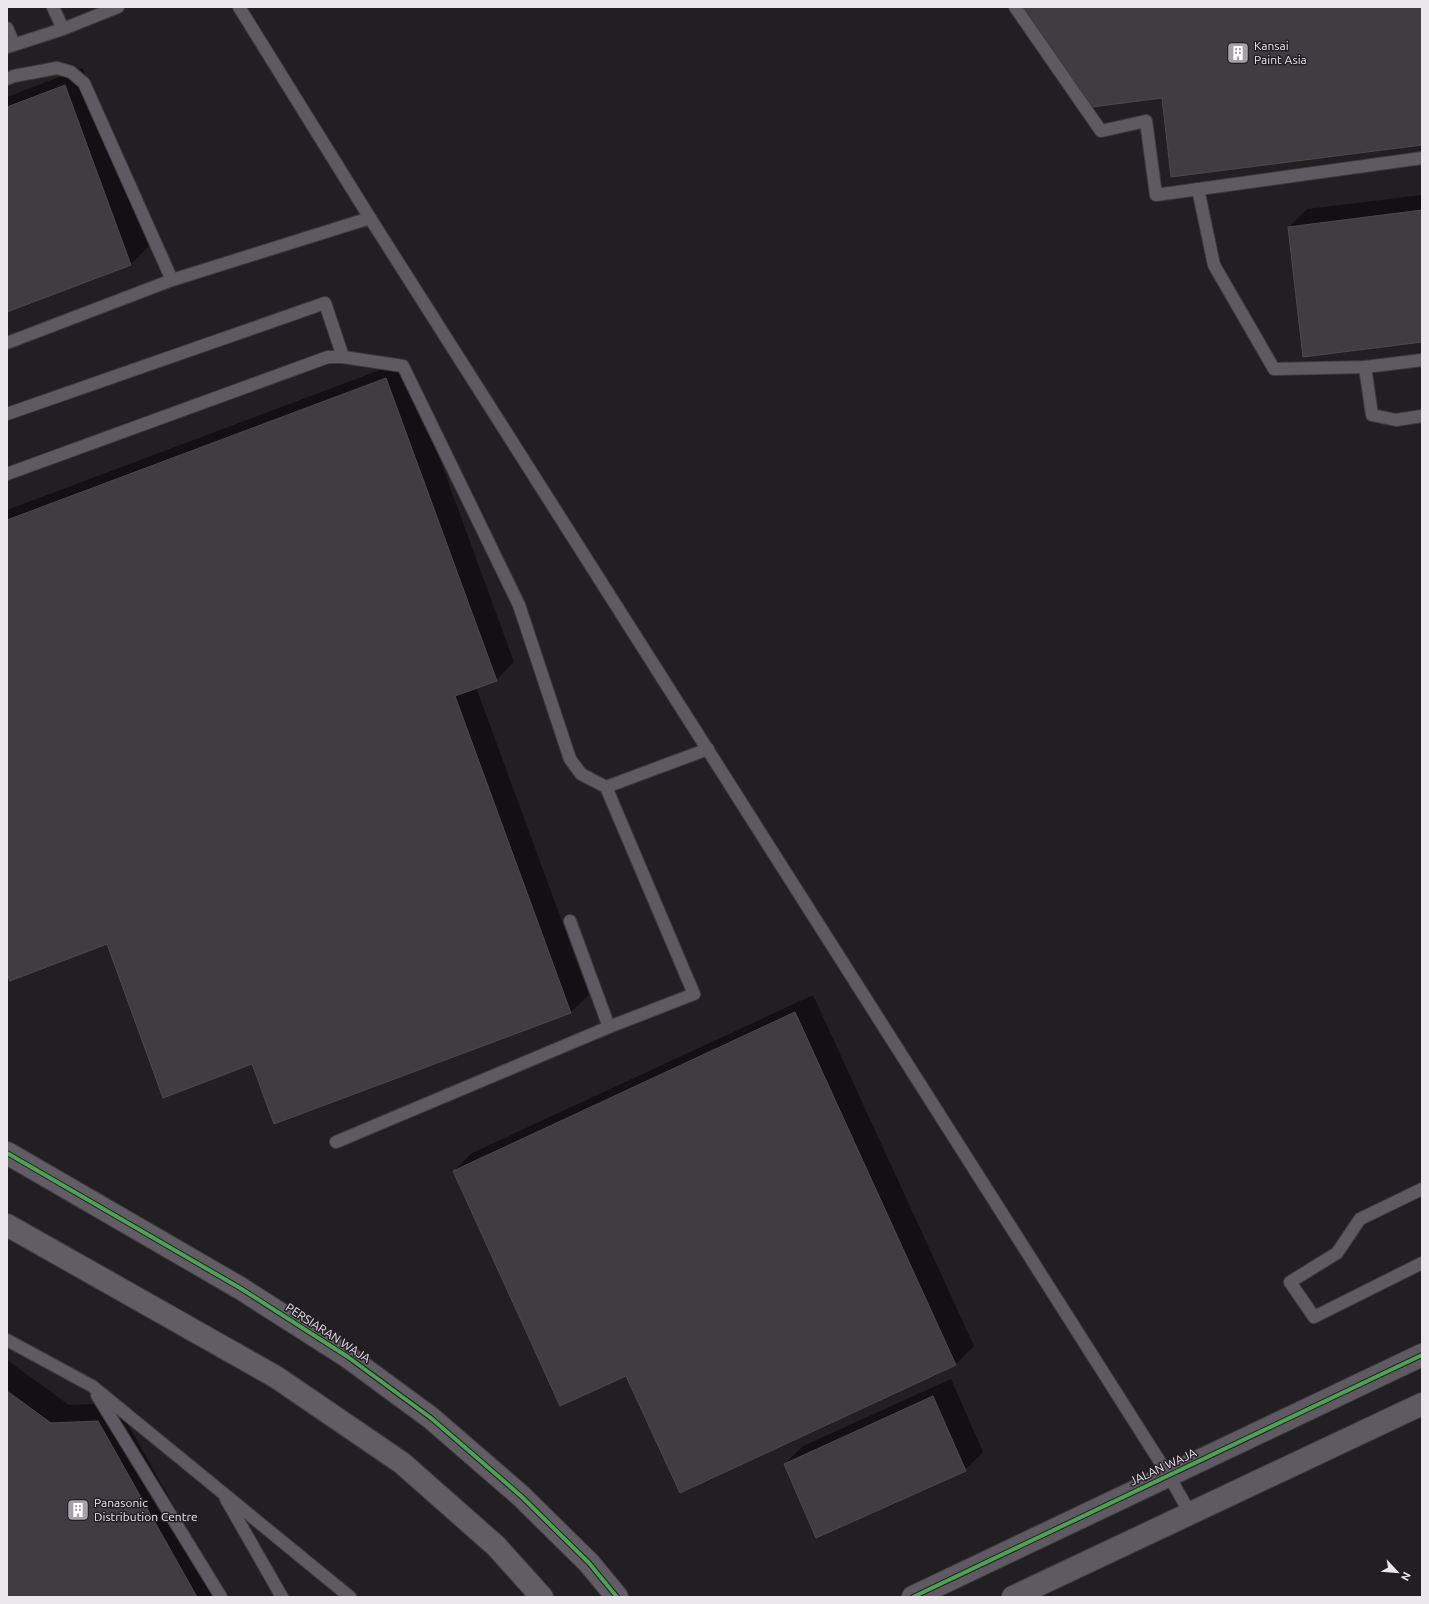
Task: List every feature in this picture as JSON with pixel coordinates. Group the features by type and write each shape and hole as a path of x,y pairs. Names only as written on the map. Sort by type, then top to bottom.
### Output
{"street":[{"name":"PERSIARAN WAJA","path":"7,1153 240,1288 348,1357 431,1418 520,1496 589,1563 617,1597"},
{"path":"7,1225 276,1377 402,1463 496,1546 542,1597"},
{"name":"JALAN WAJA","path":"913,1597 1422,1355"},
{"path":"1013,1597 1422,1404"}],"lane":[{"path":"53,7 63,28"},
{"path":"7,28 10,45 63,28 118,7"},
{"path":"239,7 370,218 1169,1476 1190,1513"},
{"path":"1014,7 1101,131 1146,121 1156,195 1422,158"},
{"path":"7,79 57,68 71,72 84,82 172,280"},
{"path":"1198,189 1214,265 1274,369 1365,367 1422,360"},
{"path":"7,343 172,280 370,218"},
{"path":"7,414 325,303 343,357"},
{"path":"7,474 328,357 343,357 403,366 519,605 570,759 581,774 606,787 694,994 609,1027 336,1142"},
{"path":"1365,367 1372,415 1396,420 1422,416"},
{"path":"606,787 708,749"},
{"path":"570,922 609,1027"},
{"path":"1422,1189 1360,1219 1337,1253 1290,1282 1314,1317 1422,1263"},
{"path":"7,1340 92,1386 350,1597"},
{"path":"92,1386 221,1597"},
{"path":"222,1492 282,1597"}],"building":[{"name":"Kansai Paint Asia","path":"1021,7 1422,7 1422,145 1171,177 1162,98 1092,107"},
{"path":"65,85 131,265 7,312 7,107"},
{"path":"1422,210 1422,342 1303,357 1288,227"},
{"path":"386,378 497,681 455,696 571,1013 274,1124 252,1064 163,1098 107,944 10,981 7,974 7,520"},
{"path":"795,1012 956,1365 680,1493 626,1376 560,1406 453,1171"},
{"name":"Panasonic Distribution Centre","path":"7,1391 51,1423 98,1421 197,1597 7,1597"},
{"path":"933,1396 966,1471 816,1538 784,1464"}],"cycle path":[{"path":"7,1153 240,1288 348,1357 431,1418 521,1496 589,1563 617,1597"},
{"path":"913,1597 1422,1355"}],"place":[{"name":"Kansai Paint Asia","path":"1238,53"},
{"name":"Panasonic Distribution Centre","path":"78,1510"}]}
